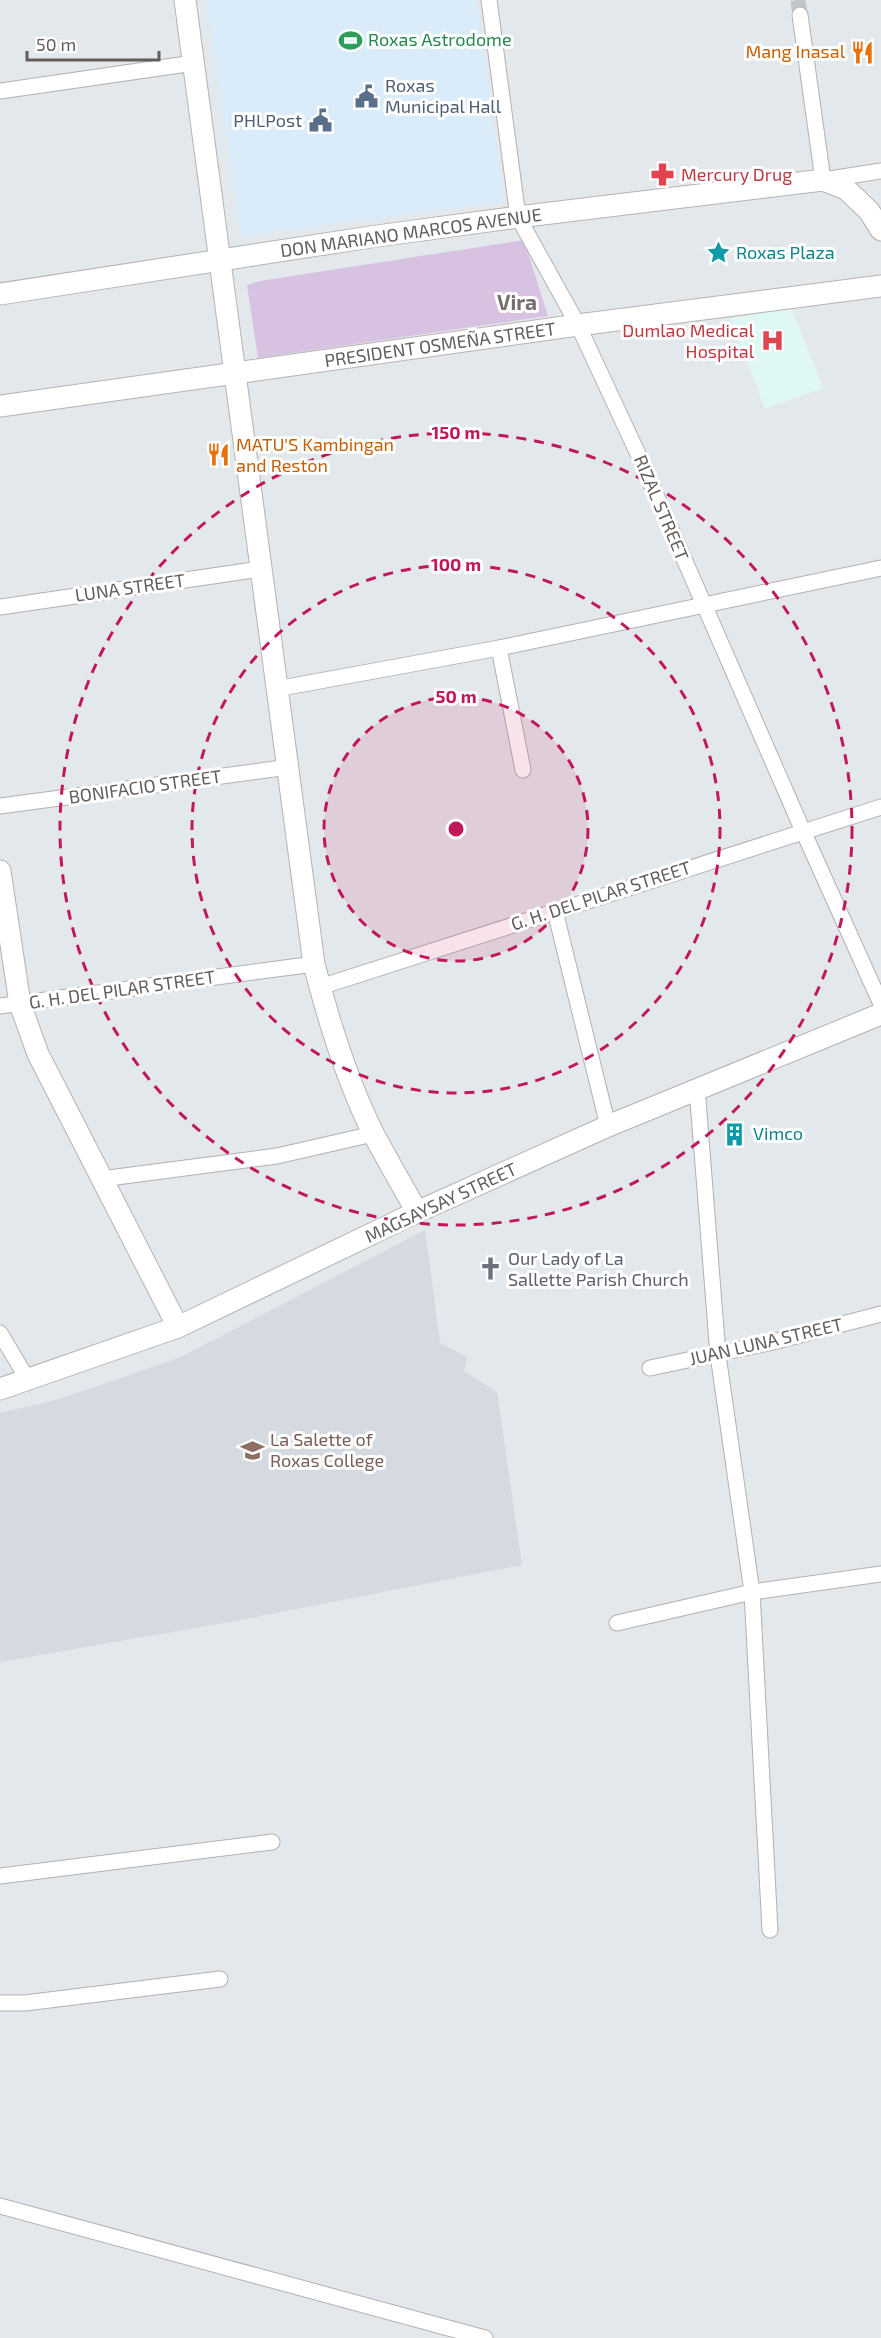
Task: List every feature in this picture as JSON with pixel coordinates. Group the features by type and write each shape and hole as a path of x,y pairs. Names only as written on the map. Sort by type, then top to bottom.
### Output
{"street":[{"path":"185,0 237,374 260,569 289,767 314,964 347,1073 374,1134 417,1212"},
{"name":"RIZAL STREET","path":"489,0 518,217 578,325 639,456 881,1004"},
{"path":"800,15 823,180"},
{"path":"0,91 194,63"},
{"path":"823,180 881,171"},
{"path":"823,180 846,189 869,211 881,230"},
{"name":"DON MARIANO MARCOS AVENUE","path":"0,294 518,217 823,180"},
{"name":"PRESIDENT OSMEÑA STREET","path":"0,406 578,325 881,286"},
{"path":"276,689 500,648 881,568"},
{"name":"LUNA STREET","path":"0,606 260,569"},
{"path":"500,648 523,770"},
{"name":"BONIFACIO STREET","path":"0,806 289,767"},
{"name":"G. H. DEL PILAR STREET","path":"320,987 881,807"},
{"path":"0,871 10,1005 38,1054 178,1327"},
{"path":"555,911 609,1126"},
{"name":"G. H. DEL PILAR STREET","path":"10,1005 314,964"},
{"name":"MAGSAYSAY STREET","path":"0,1389 178,1327 417,1212 609,1126 881,1014"},
{"path":"697,1088 718,1355 752,1592 770,1930"},
{"path":"101,1179 277,1156 374,1134"},
{"name":"JUAN LUNA STREET","path":"650,1368 718,1355 881,1314"},
{"path":"0,1333 28,1380"},
{"path":"617,1623 752,1592 881,1574"},
{"path":"0,1876 272,1842"},
{"path":"0,2003 25,2003 220,1979"},
{"path":"0,2206 485,2338"}],"shaded area":[{"path":"206,0 477,0 504,202 241,236"},
{"path":"524,240 548,316 258,358 247,285 260,281"},
{"name":"Dumlao Medical Hospital","path":"791,307 823,388 765,409 731,319"},
{"name":"La Salette of Roxas College","path":"425,1230 440,1343 467,1357 464,1371 497,1392 522,1565 235,1621 0,1662 0,1413 56,1400 179,1358"}],"tunnel":[{"path":"798,0 800,15"}],"place":[{"name":"Roxas Astrodome","path":"350,40"},
{"name":"Mang Inasal","path":"863,52"},
{"name":"Roxas Municipal Hall","path":"367,96"},
{"name":"PHLPost","path":"320,121"},
{"name":"Mercury Drug","path":"663,175"},
{"name":"Roxas Plaza","path":"718,253"},
{"name":"Dumlao Medical Hospital","path":"772,341"},
{"name":"MATU'S Kambingan and Reston","path":"218,455"},
{"name":"Vimco","path":"735,1134"},
{"name":"Our Lady of La Sallette Parish Church","path":"490,1269"},
{"name":"La Salette of Roxas College","path":"252,1450"}],"district":[{"name":"Vira","path":"517,303"}]}
